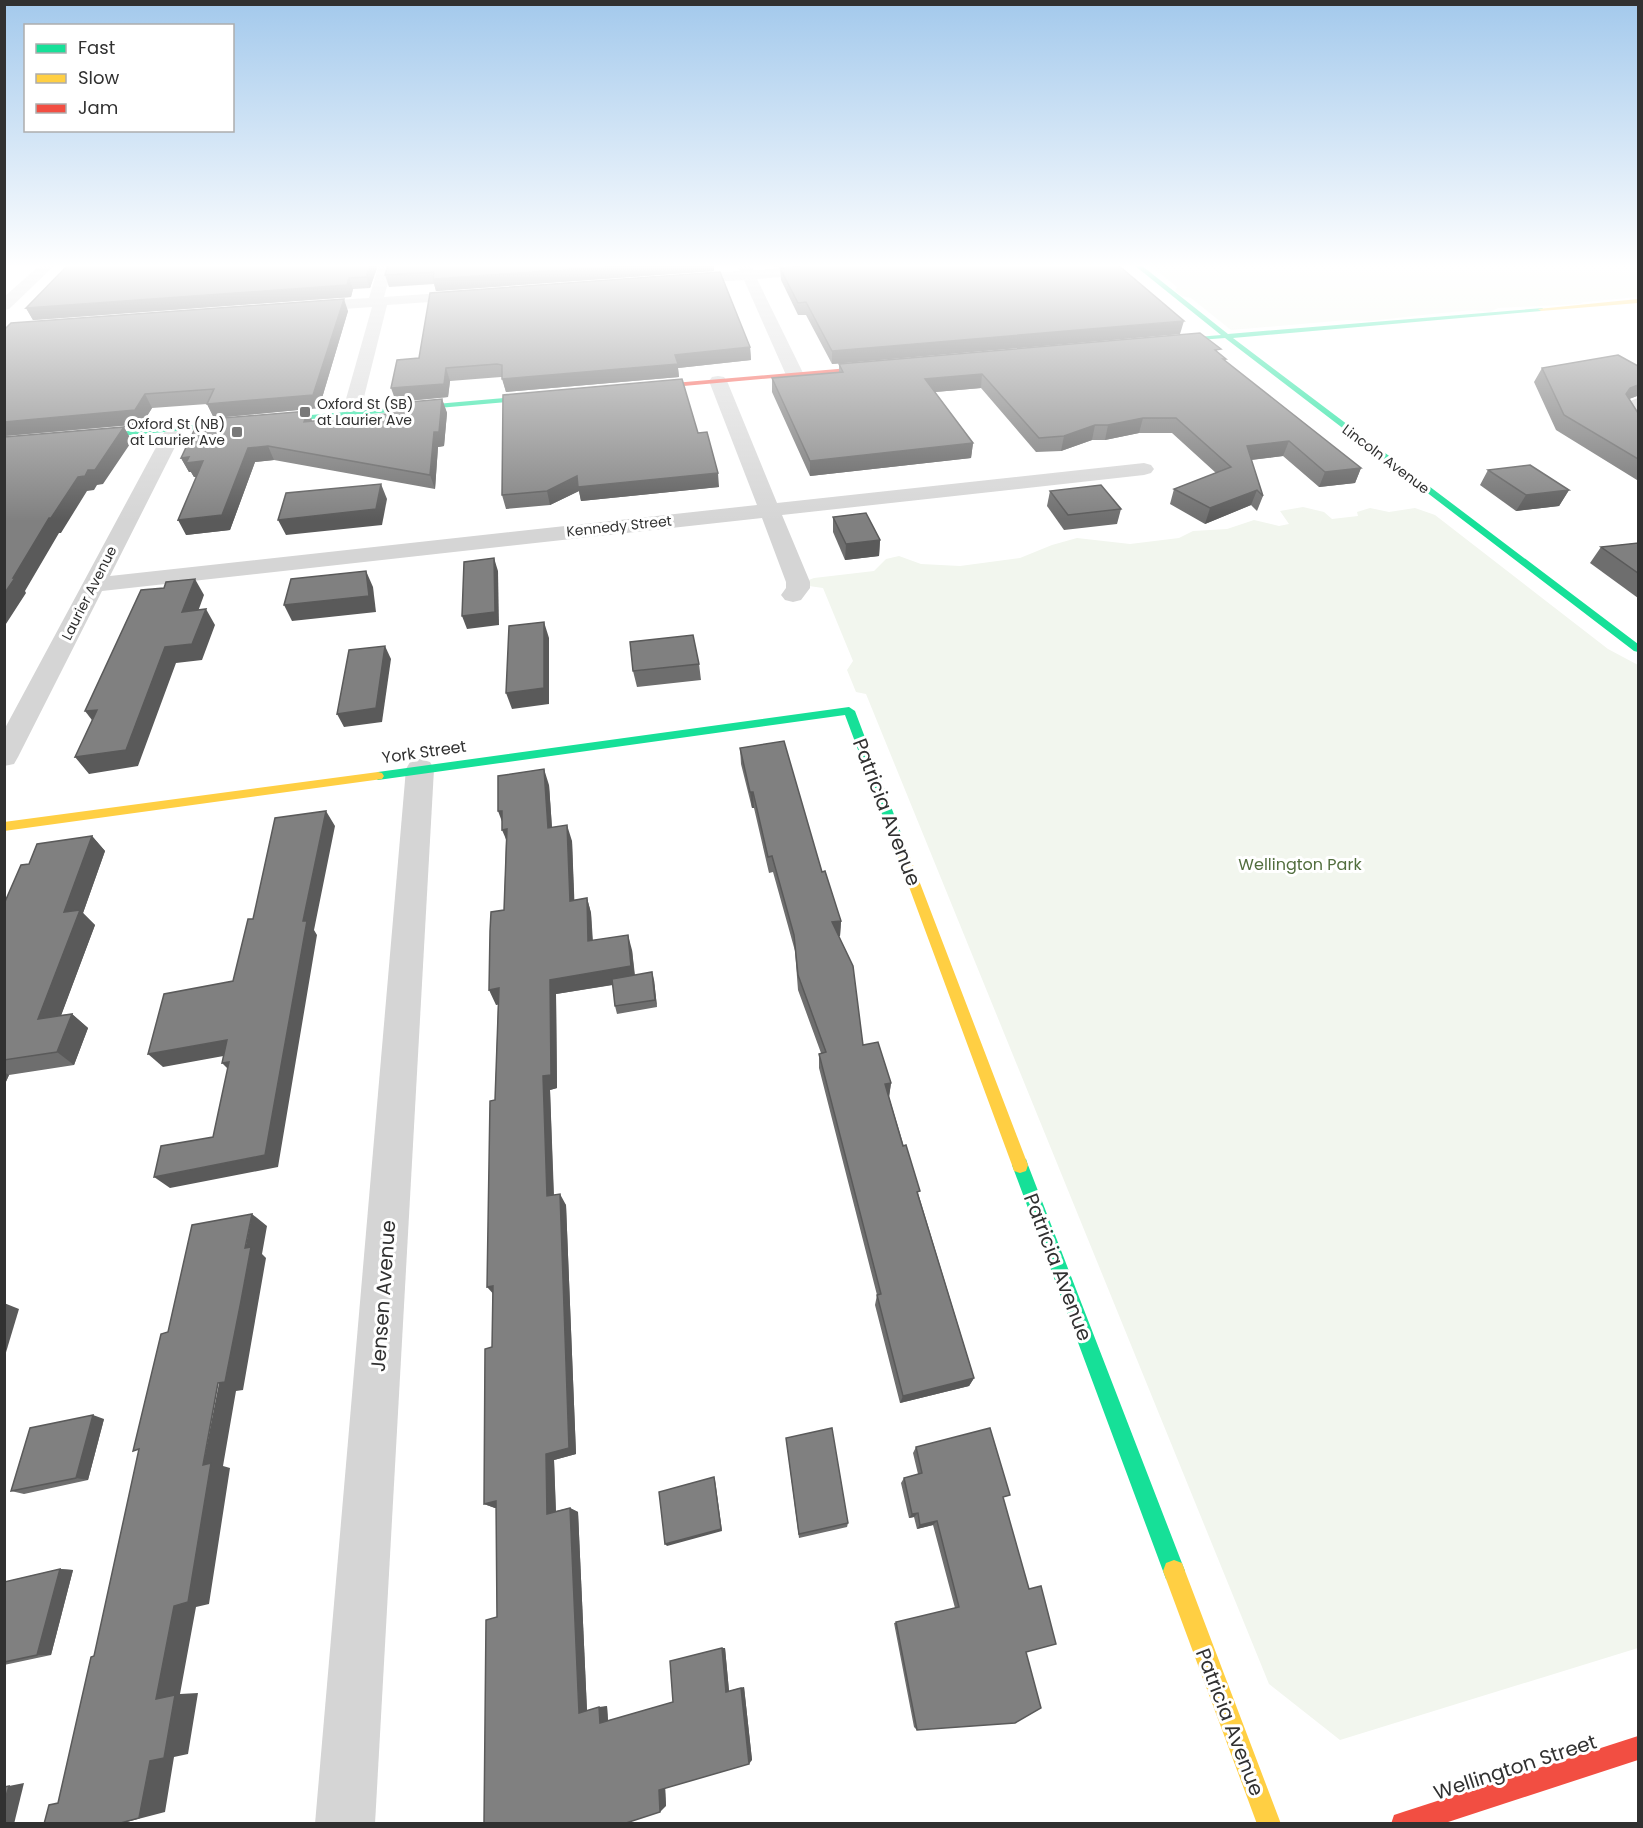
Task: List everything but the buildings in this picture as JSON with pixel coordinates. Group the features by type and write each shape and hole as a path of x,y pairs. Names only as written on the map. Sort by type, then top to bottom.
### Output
{"main road":[{"name":"Lincoln Avenue","path":"1245,350 1638,649"},
{"path":"624,390 901,366"},
{"path":"4,444 564,395"},
{"name":"York Street","path":"4,827 849,711"},
{"name":"Patricia Avenue","path":"849,711 1269,1824"},
{"name":"Wellington Street","path":"1403,1824 1638,1748"}],"street":[{"path":"351,413 368,350"},
{"path":"784,350 795,375"},
{"path":"718,381 798,582 798,588 793,595"},
{"path":"1638,403 1628,408 1638,423"},
{"name":"Laurier Avenue","path":"4,757 175,429"},
{"name":"Kennedy Street","path":"93,585 1144,469"},
{"name":"Jensen Avenue","path":"345,1824 420,769"}],"green space":[{"name":"Wellington Park","path":"1303,507 1324,512 1332,519 1358,516 1357,512 1370,508 1389,512 1415,508 1435,515 1608,649 1638,665 1638,1648 1340,1740 1269,1684 866,694 856,692 847,670 853,661 823,588 809,586 806,581 814,578 874,571 886,559 899,556 921,564 960,566 1020,558 1077,538 1130,544 1179,538 1193,531 1227,529 1254,520 1279,526 1289,524 1280,511"}],"traffic: fast":[{"path":"1245,350 1638,649"},
{"path":"4,444 549,396"},
{"path":"378,776 849,711 904,857"},
{"path":"1020,1165 1174,1571"}],"traffic: slow":[{"path":"4,827 378,776"},
{"path":"904,857 1020,1165"},
{"path":"1174,1571 1269,1824"}],"traffic: jam":[{"path":"639,388 884,367"},
{"path":"1403,1824 1638,1748"}],"place":[{"name":"Oxford St (SB) at Laurier Ave","path":"305,412"},
{"name":"Oxford St (NB) at Laurier Ave","path":"237,432"}]}
